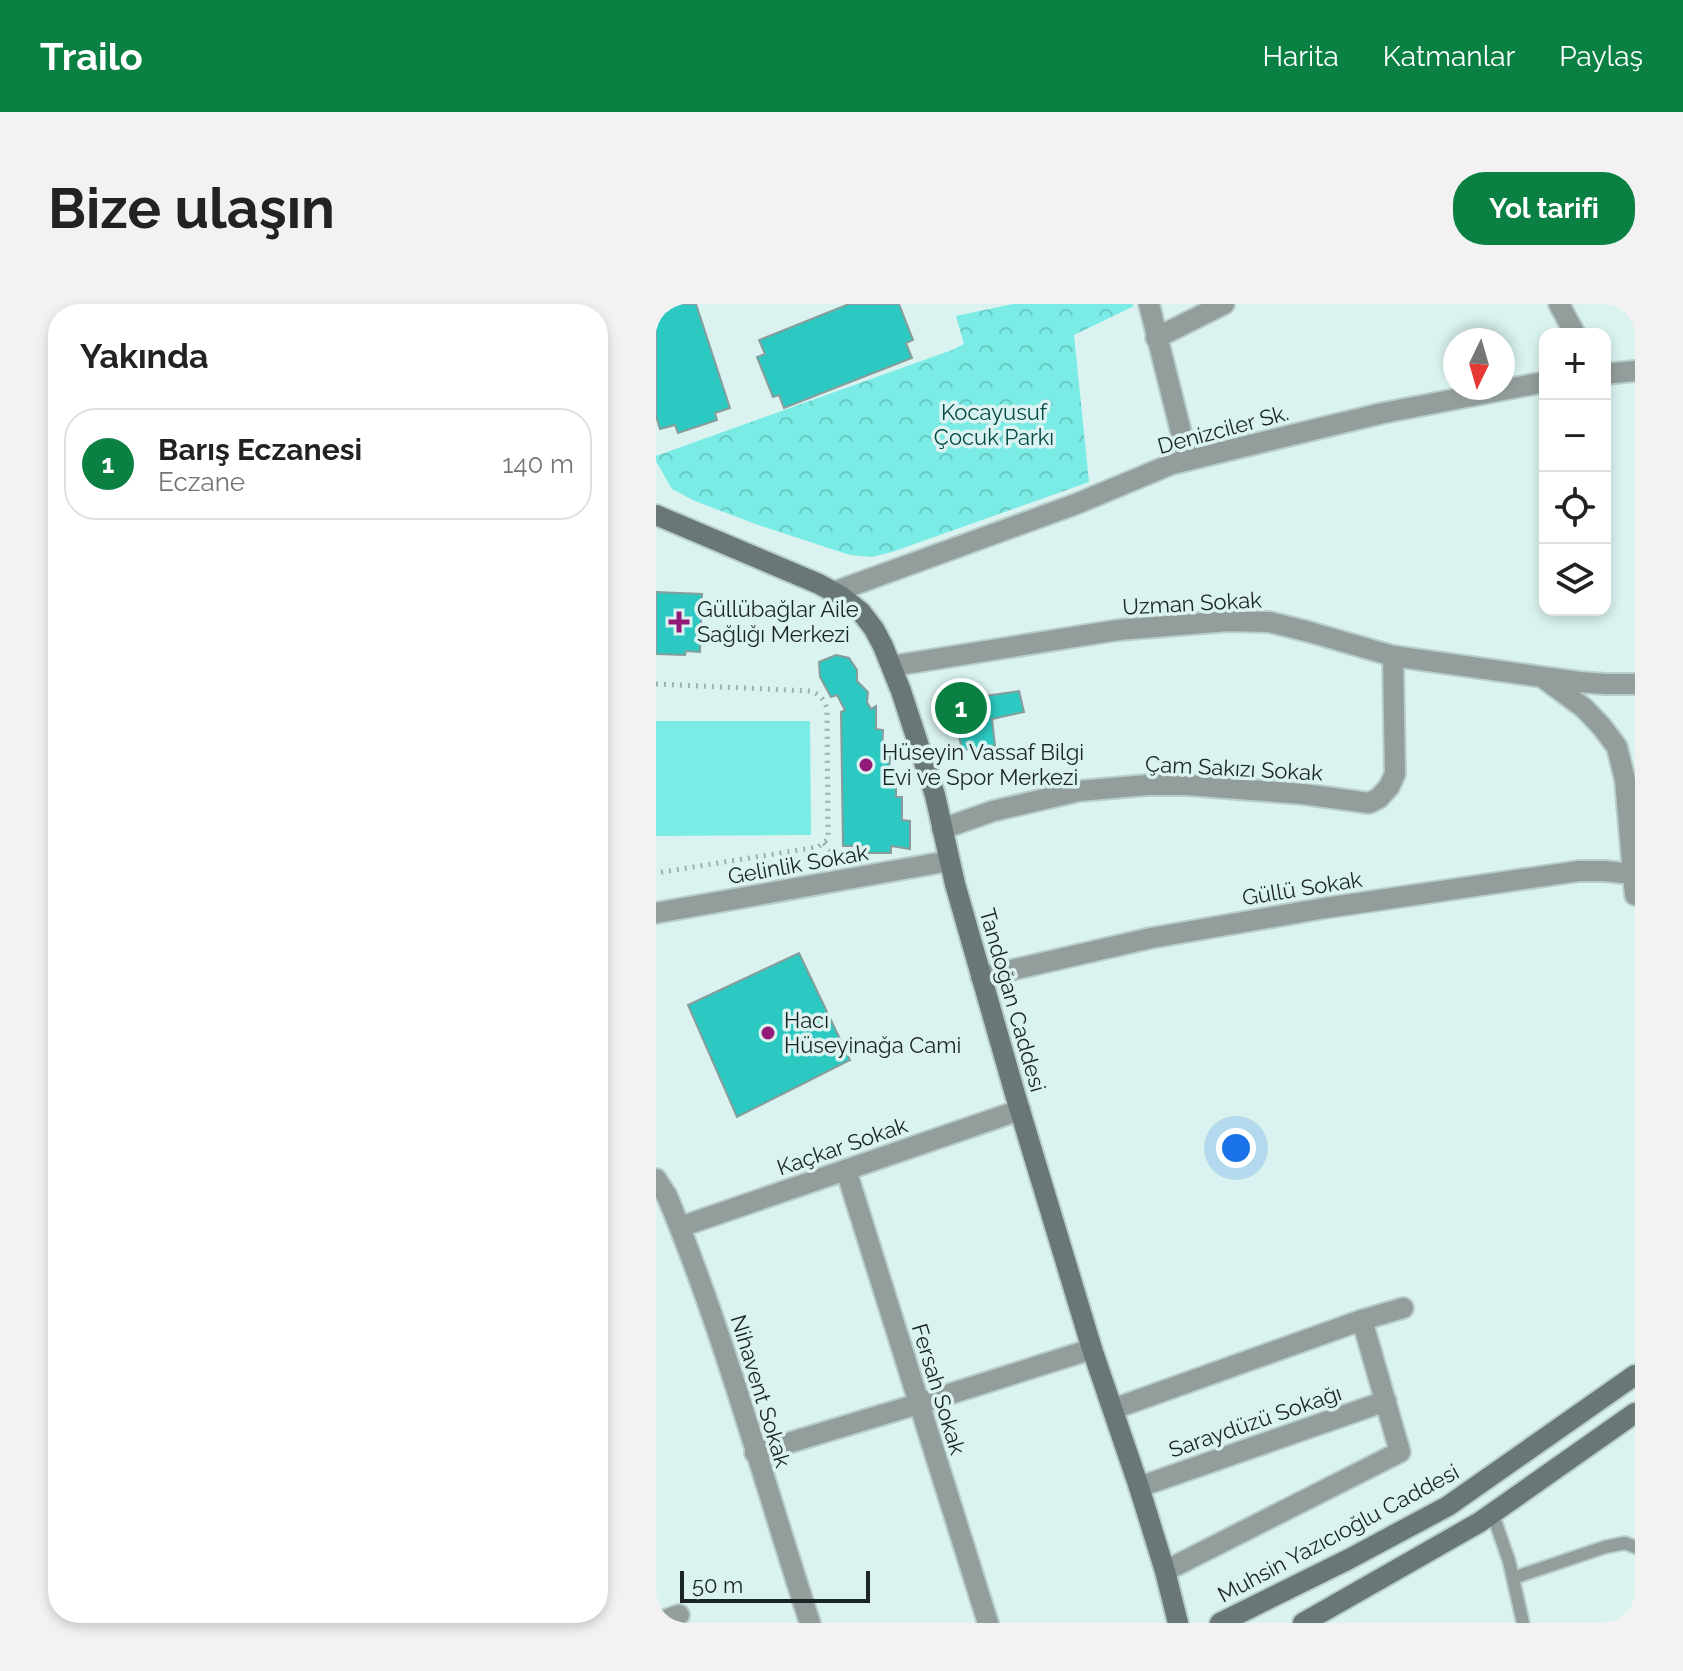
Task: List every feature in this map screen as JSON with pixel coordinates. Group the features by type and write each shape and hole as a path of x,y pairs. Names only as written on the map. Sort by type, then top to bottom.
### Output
{"street":[{"path":"1149,304 1188,460"},
{"path":"1156,338 1224,304"},
{"path":"1559,304 1572,328"},
{"path":"1611,373 1635,371"},
{"name":"Denizciler Sk.","path":"834,592 1076,504 1172,464 1383,413 1539,383"},
{"name":"Tandoğan Caddesi","path":"656,515 834,592 861,612 874,629 892,666 935,795 949,861 1020,1110 1092,1349 1165,1571 1178,1623"},
{"name":"Uzman Sokak","path":"892,666 1118,630 1228,621 1269,622 1393,656 1605,684 1635,684"},
{"name":"Çam Sakızı Sokak","path":"942,829 1035,800 1079,791 1136,786 1187,785 1369,803 1389,787 1395,774 1393,656"},
{"path":"1541,676 1584,708 1617,747 1625,780 1634,885"},
{"name":"Gelinlik Sokak","path":"656,913 949,861"},
{"name":"Güllü Sokak","path":"981,977 1151,938 1325,908 1579,871 1604,871 1634,885"},
{"name":"Kaçkar Sokak","path":"680,1227 1020,1110"},
{"name":"Fersah Sokak","path":"846,1170 988,1623"},
{"name":"Nihavent Sokak","path":"656,1179 667,1196 711,1309 810,1623"},
{"path":"1113,1409 1403,1308"},
{"path":"1165,1571 1400,1452 1362,1320"},
{"path":"755,1453 1092,1349"},
{"name":"Muhsin Yazıcıoğlu Caddesi","path":"1220,1623 1448,1506 1635,1375"},
{"name":"Saraydüzü Sokağı","path":"1139,1487 1386,1401"},
{"path":"1303,1623 1464,1532 1635,1413"},
{"path":"656,1623 679,1615"}],"lane":[{"path":"1492,1512 1513,1578 1523,1623"},
{"path":"1513,1578 1605,1547 1625,1543 1635,1547"}],"path":[{"path":"656,684 810,691 820,695 827,709 828,839 818,847 809,849 656,873"}],"green space":[{"name":"Kocayusuf Çocuk Parkı","path":"1013,304 1134,306 1074,335 1089,482 872,557 850,555 695,501 672,489 656,461 656,456 952,350 964,344 956,316"},
{"path":"656,721 810,721 811,835 656,836"}],"building":[{"path":"656,304 696,304 730,408 715,413 717,420 678,433 675,425 660,429 656,416"},
{"path":"849,304 899,304 913,340 906,343 912,358 784,408 779,395 773,397 757,357 765,354 759,340"},
{"name":"Güllübağlar Aile Sağlığı Merkezi","path":"656,592 702,594 700,652 656,654"},
{"name":"Hüseyin Vassaf Bilgi Evi ve Spor Merkezi","path":"836,655 849,658 857,670 857,681 868,692 867,702 871,709 876,706 876,729 883,730 882,753 890,754 889,776 896,776 896,797 902,797 902,820 910,821 910,849 891,846 891,853 862,853 863,846 843,846 841,712 845,710 837,695 831,697 820,677 819,662"},
{"path":"1019,691 1024,712 992,719 995,746 962,750 951,698 985,692 985,696"},
{"name":"Hacı Hüseyinağa Cami","path":"799,953 850,1060 737,1117 688,1005"}],"place":[{"name":"Güllübağlar Aile Sağlığı Merkezi","path":"679,622"},
{"name":"Barış Eczanesi","path":"961,708"},
{"name":"Hüseyin Vassaf Bilgi Evi ve Spor Merkezi","path":"866,765"},
{"name":"Hacı Hüseyinağa Cami","path":"768,1033"}]}
